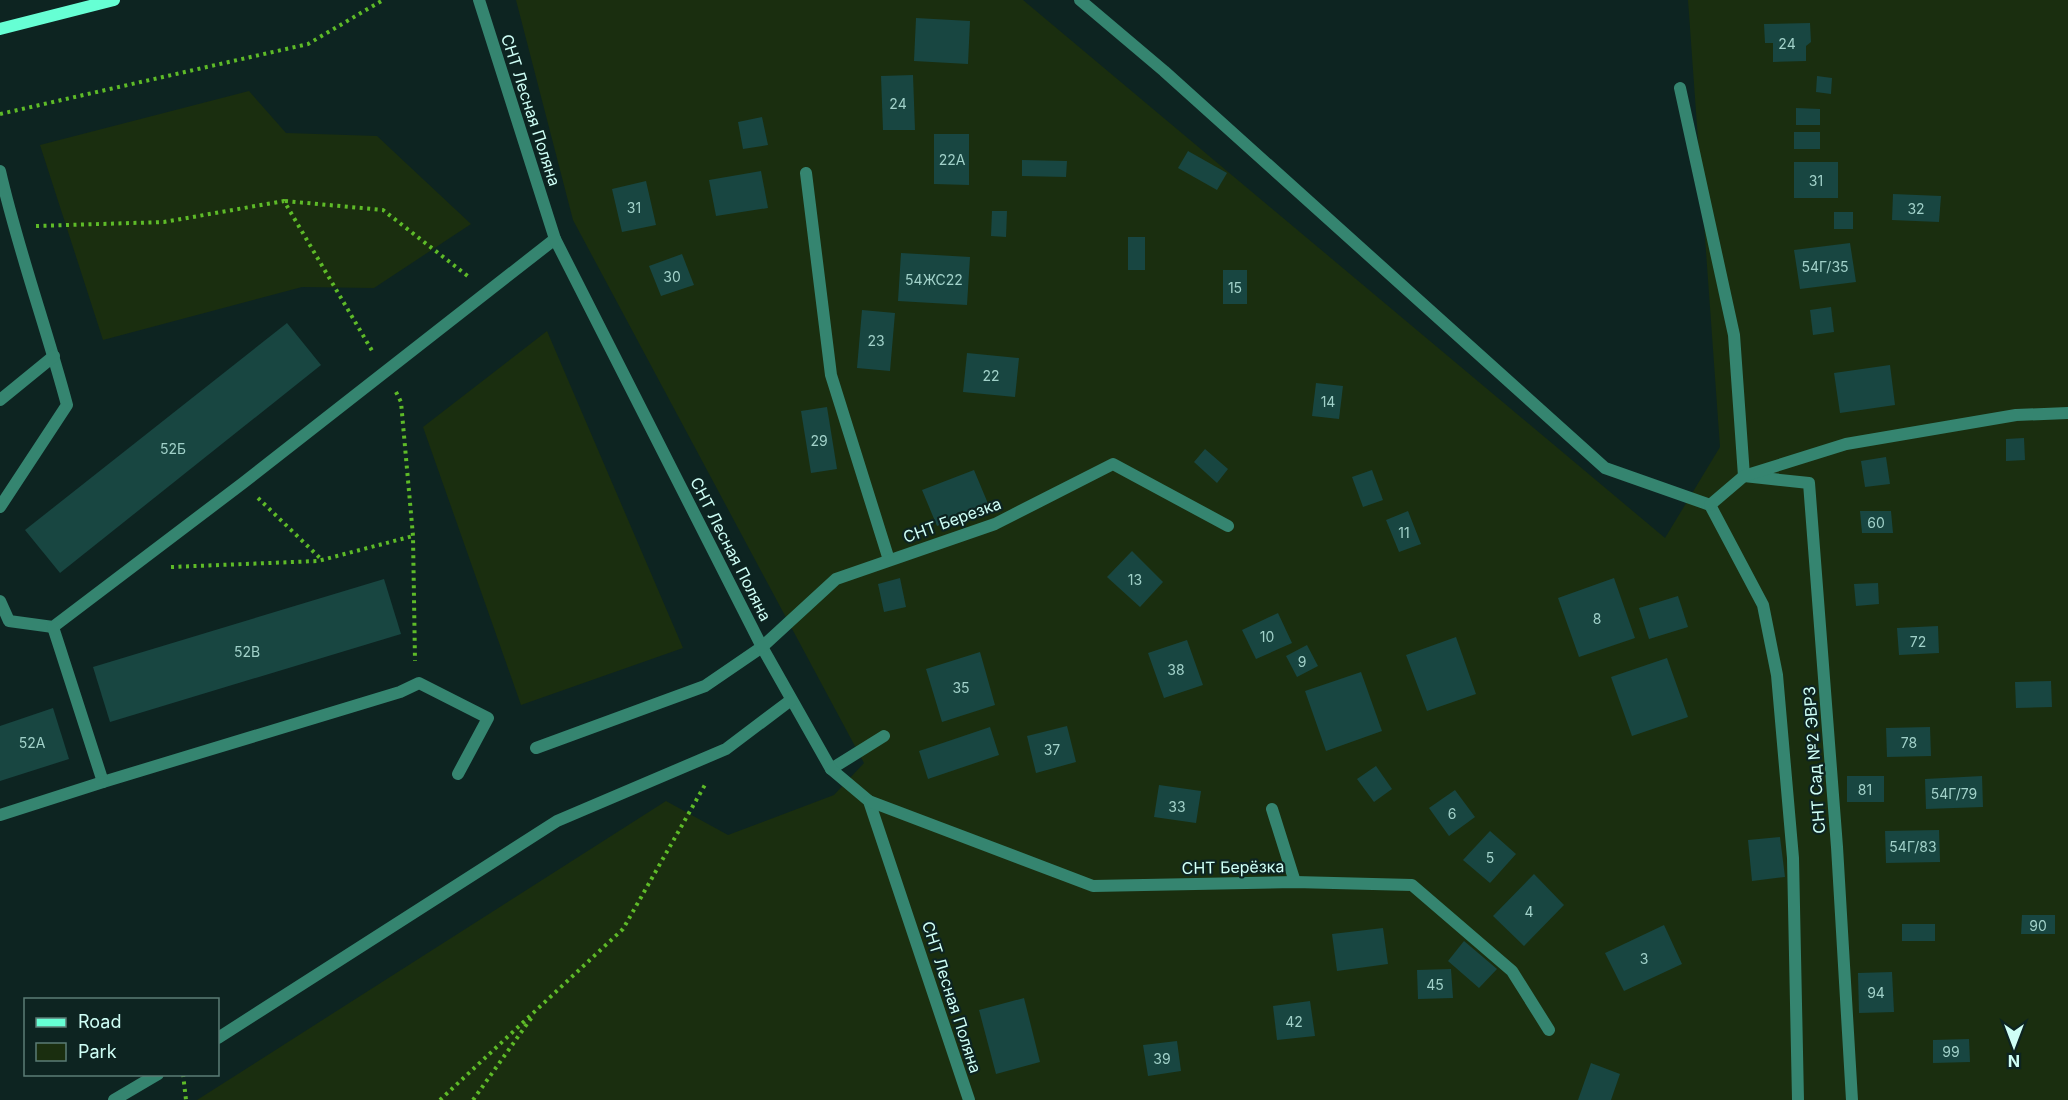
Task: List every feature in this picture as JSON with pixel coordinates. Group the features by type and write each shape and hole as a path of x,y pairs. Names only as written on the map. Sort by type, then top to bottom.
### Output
{"main road":[{"path":"0,29 114,0"}],"street":[{"name":"СНТ Лесная Поляна","path":"479,0 555,239 791,700 831,769 869,801 969,1100"},
{"path":"1080,0 1164,71 1605,468 1710,505 1763,605 1777,675 1793,858 1798,1100"},
{"path":"1680,88 1734,335 1744,476"},
{"path":"0,171 12,227 54,356 67,405 0,507"},
{"path":"806,173 831,375 890,560"},
{"path":"0,601 9,621 53,627 243,483 555,239"},
{"path":"0,400 54,356"},
{"path":"1710,505 1744,476 1846,444 2016,415 2068,413"},
{"name":"СНТ Березка","path":"536,748 705,686 762,647 836,579 995,524 1113,464 1228,526"},
{"name":"СНТ Сад №2 ЭВРЗ","path":"1744,476 1809,483 1837,847 1851,1100"},
{"path":"53,627 103,782"},
{"path":"0,815 400,692 419,683 488,718 458,774"},
{"path":"219,1037 557,821 726,749 791,700"},
{"path":"831,769 884,736"},
{"name":"СНТ Берёзка","path":"869,801 1093,886 1295,882 1412,885 1512,971 1550,1030"},
{"path":"1272,809 1295,882"},
{"path":"114,1100 155,1076"}],"path":[{"path":"0,114 309,44 383,0"},
{"path":"284,201 384,371"},
{"path":"12,227 164,222 284,201 383,210 487,291"},
{"path":"400,692 416,675 413,536 401,402"},
{"path":"273,513 323,560"},
{"path":"130,568 323,560 413,536"},
{"path":"440,1100 623,929 726,749"},
{"path":"474,1100 538,1009"},
{"path":"183,1076 186,1100"}],"green space":[{"path":"516,0 1023,0 1665,538 1720,447 1688,0 2068,0 2068,1100 197,1100 666,801 728,835 834,795 864,763 573,220"},
{"path":"249,91 286,133 377,136 471,224 374,288 302,287 103,340 40,145"},
{"path":"547,331 683,648 521,705 423,427"}],"building":[{"path":"916,18 970,21 968,64 914,61"},
{"path":"1810,23 1811,42 1806,46 1806,61 1773,62 1773,43 1765,43 1764,24"},
{"path":"913,75 915,130 883,130 881,76"},
{"path":"1817,76 1832,78 1831,94 1816,92"},
{"path":"1796,108 1820,109 1820,125 1796,125"},
{"path":"762,117 768,145 743,149 738,122"},
{"path":"1794,132 1820,132 1820,149 1794,149"},
{"path":"934,134 969,134 969,185 934,184"},
{"path":"1188,151 1227,173 1217,190 1178,168"},
{"path":"1022,160 1067,161 1066,177 1022,176"},
{"path":"1794,162 1838,162 1838,198 1794,198"},
{"path":"761,171 768,208 716,216 709,180"},
{"path":"646,181 656,225 622,232 612,189"},
{"path":"1893,194 1941,196 1939,222 1892,220"},
{"path":"992,211 1007,211 1006,237 991,236"},
{"path":"1834,212 1853,212 1853,229 1834,229"},
{"path":"1128,237 1145,237 1145,270 1128,270"},
{"path":"1850,243 1856,282 1800,289 1794,250"},
{"path":"901,253 970,257 967,305 898,301"},
{"path":"682,254 694,285 661,296 649,266"},
{"path":"1223,270 1247,270 1247,304 1223,304"},
{"path":"1831,307 1834,332 1813,335 1810,310"},
{"path":"862,310 895,313 890,371 857,368"},
{"path":"287,323 321,365 60,573 25,530"},
{"path":"967,353 1019,358 1015,397 963,392"},
{"path":"1890,365 1895,405 1840,413 1834,373"},
{"path":"1316,383 1343,386 1339,419 1312,416"},
{"path":"827,407 837,469 811,473 801,411"},
{"path":"2024,438 2025,460 2006,461 2006,439"},
{"path":"1205,449 1228,469 1217,483 1194,462"},
{"path":"1886,457 1890,484 1865,487 1861,461"},
{"path":"974,470 989,506 937,526 922,490"},
{"path":"1372,470 1383,500 1363,507 1352,477"},
{"path":"1408,511 1421,544 1399,552 1386,520"},
{"path":"1860,511 1891,511 1893,533 1862,533"},
{"path":"1132,551 1163,582 1140,607 1107,577"},
{"path":"900,578 906,607 884,612 878,584"},
{"path":"1614,578 1635,638 1579,657 1558,598"},
{"path":"384,579 401,634 110,722 93,667"},
{"path":"1878,583 1879,604 1856,606 1854,584"},
{"path":"1678,596 1688,627 1649,639 1639,608"},
{"path":"1278,613 1292,643 1256,659 1242,630"},
{"path":"1938,626 1939,653 1899,655 1897,628"},
{"path":"1456,637 1476,694 1427,711 1406,655"},
{"path":"1187,640 1203,685 1164,698 1148,653"},
{"path":"1307,645 1318,666 1297,677 1286,656"},
{"path":"980,652 995,705 942,722 926,669"},
{"path":"1667,658 1688,717 1632,736 1611,677"},
{"path":"1361,672 1382,731 1326,751 1305,691"},
{"path":"2051,681 2052,707 2016,708 2015,682"},
{"path":"53,708 69,759 0,781 0,726"},
{"path":"1067,726 1076,762 1036,773 1027,736"},
{"path":"990,727 999,755 928,779 919,751"},
{"path":"1930,727 1931,756 1887,757 1886,728"},
{"path":"1376,766 1392,789 1374,802 1357,779"},
{"path":"1847,776 1884,776 1884,802 1847,802"},
{"path":"1982,776 1983,807 1926,809 1925,779"},
{"path":"1159,785 1201,791 1196,823 1154,817"},
{"path":"1455,790 1475,817 1449,836 1429,808"},
{"path":"1939,830 1940,862 1886,863 1885,831"},
{"path":"1490,831 1516,854 1490,883 1463,860"},
{"path":"1780,837 1785,877 1752,881 1748,840"},
{"path":"1534,874 1564,905 1524,946 1493,916"},
{"path":"2022,915 2055,915 2055,934 2021,934"},
{"path":"1902,924 1935,924 1935,941 1902,941"},
{"path":"1664,925 1682,964 1624,991 1605,953"},
{"path":"1383,928 1388,964 1337,971 1332,934"},
{"path":"1464,941 1497,969 1479,988 1448,961"},
{"path":"1451,969 1453,998 1418,999 1417,970"},
{"path":"1892,972 1894,1012 1859,1013 1858,973"},
{"path":"1024,998 1040,1062 996,1074 979,1010"},
{"path":"1310,1001 1315,1036 1277,1040 1273,1006"},
{"path":"1969,1039 1970,1062 1933,1063 1933,1040"},
{"path":"1177,1041 1181,1071 1148,1076 1143,1045"},
{"path":"1591,1063 1620,1074 1611,1100 1578,1100"}]}
